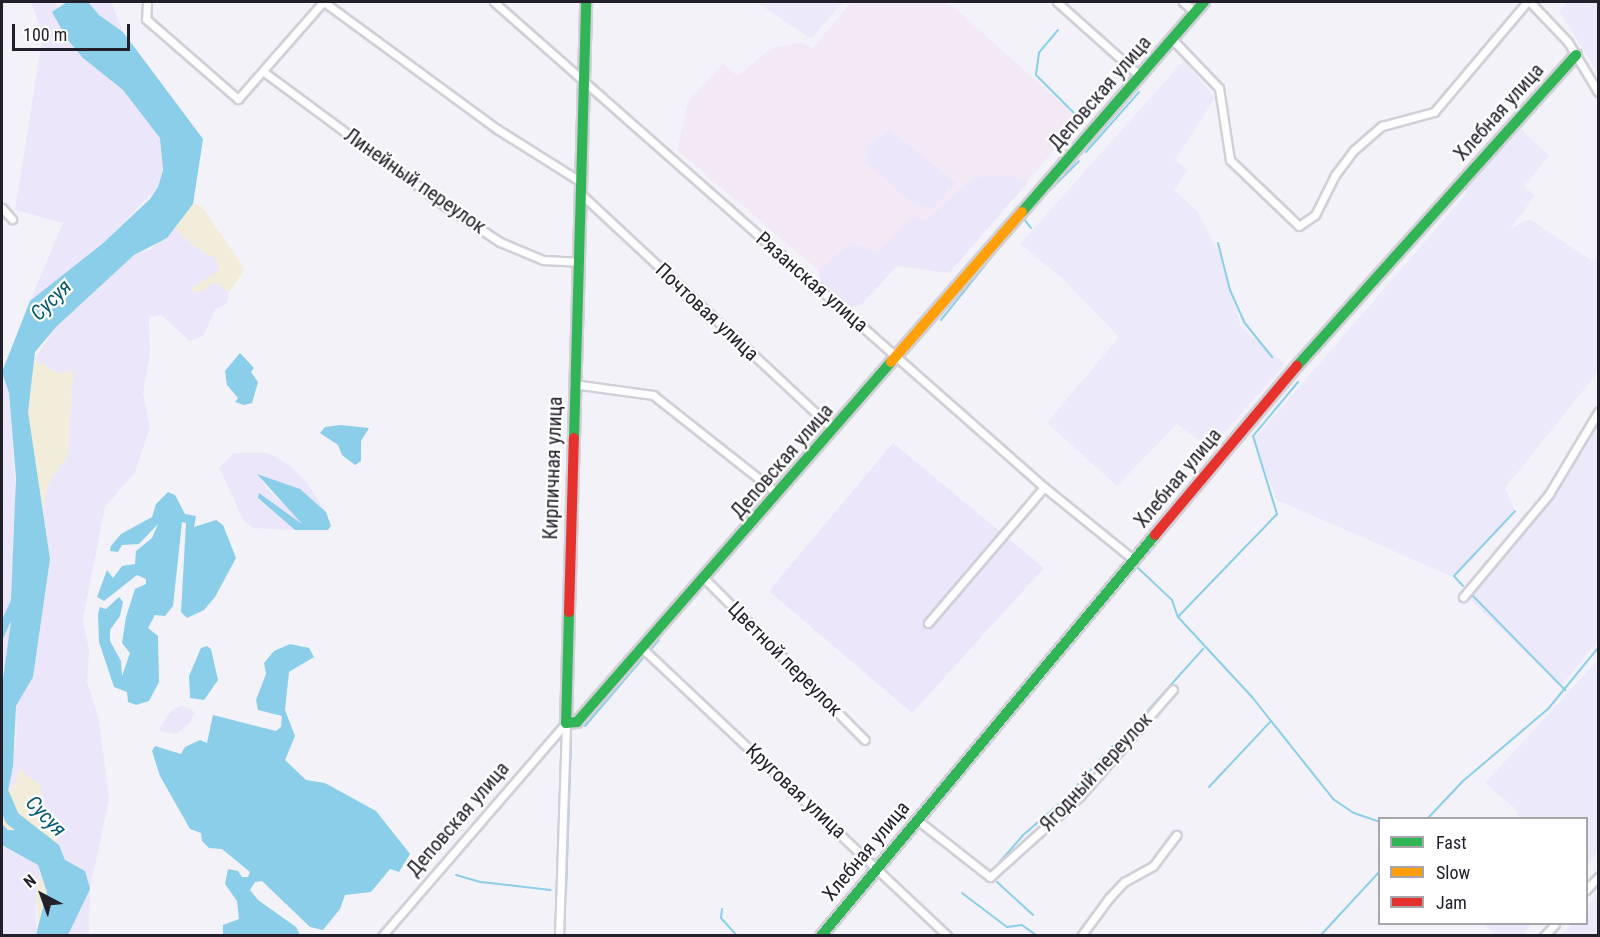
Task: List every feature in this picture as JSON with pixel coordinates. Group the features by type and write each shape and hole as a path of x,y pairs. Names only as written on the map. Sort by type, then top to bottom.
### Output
{"street":[{"path":"147,2 146,19 238,99 324,2 497,129 581,182"},
{"name":"Рязанская улица","path":"494,2 1044,487 1133,559"},
{"name":"Кирпичная улица","path":"559,936 567,723 573,384 586,2"},
{"path":"1057,2 1140,76"},
{"path":"1183,2 1195,12"},
{"name":"Деповская улица","path":"382,936 567,723 577,722 704,578 1204,2"},
{"path":"1172,39 1219,88 1230,160 1299,225 1315,215 1335,175 1354,150 1382,126 1434,112 1528,2 1576,55 1599,92"},
{"name":"Хлебная улица","path":"821,936 876,866 1074,637 1133,559 1283,381 1576,55"},
{"name":"Линейный переулок","path":"264,72 444,205 500,242 543,260 578,262"},
{"name":"Почтовая улица","path":"581,194 833,429"},
{"path":"2,208 12,219"},
{"path":"573,384 653,396 777,493"},
{"path":"1463,597 1549,494 1599,412"},
{"path":"928,623 1044,487"},
{"name":"Цветной переулок","path":"704,578 865,740"},
{"name":"Круговая улица","path":"642,648 948,936"},
{"name":"Ягодный переулок","path":"916,819 990,877 1081,795 1173,689"},
{"path":"1081,936 1124,882 1153,866 1176,835"},
{"path":"1588,889 1599,877"}],"shaded area":[{"path":"31,2 54,2 58,8 52,12 67,39 83,58 123,90 161,139 162,172 158,187 102,244 30,301 63,223 15,210 43,35"},
{"path":"88,2 111,2 123,32 99,15"},
{"path":"756,2 843,2 811,39"},
{"path":"851,2 948,2 1080,120 949,273 914,245 860,306 677,150 688,102 723,63 738,76 771,48 803,42 812,49"},
{"path":"1567,2 1598,2 1598,73 1559,11"},
{"path":"1184,60 1215,98 1175,160 1188,170 1174,190 1198,212 1221,257 1241,327 1285,364 1210,449 1177,424 1117,486 1047,423 1119,337 1062,278 1020,244"},
{"path":"1520,128 1549,156 1524,186 1535,196 1510,229 1529,219 1592,261 1598,255 1598,372 1505,488 1516,513 1453,577 1277,500 1253,440 1467,193 1463,189"},
{"path":"890,130 956,183 952,188 948,185 946,195 933,208 915,206 865,161 870,143"},
{"path":"1011,176 1028,182 949,273 897,266 860,306 847,307 822,285 818,271 851,243 878,252 912,216 926,221 974,177"},
{"path":"175,228 192,245 216,259 220,270 191,289 199,293 215,282 229,292 227,303 215,310 204,335 190,341 161,315 149,317 150,355 143,393 150,427 135,472 105,507 83,619 89,651 87,682 99,720 109,799 90,889 89,935 68,935 85,871 65,860 43,806 40,785 15,784 8,791 17,731 16,706 33,677 50,559 43,509 49,482 68,456 73,371 58,373 34,360 56,327 134,255 151,249"},
{"path":"2,372 9,393 16,502 11,600 2,620"},
{"path":"1598,414 1598,641 1561,686 1469,599"},
{"path":"893,443 1044,568 912,713 769,591"},
{"path":"234,453 268,453 289,465 308,484 326,512 299,489 258,474 270,492 303,522 302,525 259,494 258,499 295,530 253,528 244,521 219,468"},
{"path":"10,622 8,652 2,686 2,640"},
{"path":"1598,660 1598,851 1588,864 1588,817 1518,817 1518,811 1485,783"},
{"path":"181,705 195,712 189,724 176,734 160,731 159,728 171,711"},
{"path":"2,845 38,865 41,878 36,892 36,935 2,935"},
{"path":"1598,894 1598,935 1561,935 1571,925 1588,925 1588,906"},
{"path":"1484,925 1531,925 1521,936 1496,935"}],"sand":[{"path":"193,204 202,207 242,265 244,271 229,292 215,282 199,293 190,290 219,270 216,259 192,245 175,228"},
{"path":"34,360 58,373 73,371 68,456 49,482 43,509 32,455 28,412"},
{"path":"19,769 40,785 43,806 59,845 41,831 8,830 2,824 2,797 15,784"},
{"path":"40,873 47,892 39,924 36,892"}],"water":[{"path":"67,2 88,2 99,15 123,32 203,139 193,204 167,238 134,255 56,327 35,352 28,412 50,559 33,677 16,706 13,766 8,791 2,797 2,686 11,621 2,641 2,620 11,600 16,478 9,393 2,372 30,301 102,244 150,199 158,187 163,170 160,138 123,90 83,58 67,39 52,12"},
{"path":"240,353 254,368 251,372 258,382 252,403 244,405 235,402 238,398 227,385 225,371"},
{"path":"341,425 369,428 361,441 361,461 355,465 342,455 338,445 320,433 325,427"},
{"path":"257,474 300,489 326,512 331,526 328,530 295,530 258,498 259,493 302,524"},
{"path":"168,492 175,495 185,514 196,516 194,527 216,520 223,525 236,558 215,597 204,610 187,618 181,612 186,523 182,522 173,606 165,616 155,615 148,628 158,636 159,682 149,701 136,705 128,702 127,692 114,687 99,642 98,614 100,607 106,609 119,597 123,602 120,616 110,630 110,641 121,661 122,676 130,653 122,643 126,617 135,589 146,584 146,579 137,575 104,601 97,597 107,570 113,578 122,566 135,564 136,551 152,538 158,524 139,544 122,545 118,552 110,551 111,546 121,534 152,517 156,504"},
{"path":"290,644 309,648 314,657 289,672 285,710 295,736 285,760 306,780 325,783 376,811 410,854 399,872 390,869 371,892 345,895 340,909 323,930 310,927 262,881 255,882 250,890 258,900 296,927 300,935 223,935 223,925 239,919 237,901 225,884 228,869 238,871 242,877 248,877 250,872 222,849 209,848 202,841 201,833 190,829 160,776 152,751 155,746 181,754 185,747 200,740 207,743 213,715 276,731 281,727 282,716 258,710 256,700 266,674 264,663 274,651"},
{"path":"207,646 211,649 218,680 204,700 190,698 189,676 201,648"},
{"path":"2,824 8,830 41,831 59,845 65,860 85,871 90,889 68,935 36,935 47,892 38,865 2,845"}],"waterway":[{"path":"1058,30 1039,53 1036,75 1084,123"},
{"path":"1086,152 1139,92"},
{"path":"1047,193 1079,161"},
{"path":"1031,228 1024,219 1041,200"},
{"path":"941,320 1014,229"},
{"path":"1218,243 1230,290 1244,322 1272,357"},
{"path":"1298,382 1253,436 1277,514 1178,617 1252,697 1333,799 1354,813 1378,821"},
{"path":"1463,586 1454,576 1515,511"},
{"path":"1136,566 1172,600 1178,617"},
{"path":"1473,596 1565,690"},
{"path":"651,649 659,640"},
{"path":"1429,817 1463,781 1548,709 1598,648"},
{"path":"1133,727 1203,649"},
{"path":"585,726 643,658"},
{"path":"1209,787 1270,722"},
{"path":"1112,747 1126,733"},
{"path":"566,894 571,742"},
{"path":"1066,797 1106,753"},
{"name":"Сусуя","path":"2,795 12,818 44,843"},
{"path":"998,864 1022,836 1059,804"},
{"path":"1320,936 1378,873"},
{"path":"456,875 481,882 551,890"},
{"path":"997,882 1033,915"},
{"path":"962,893 1007,927 1022,925 1037,936"},
{"path":"564,936 565,899"},
{"path":"722,909 721,918 737,936"}],"traffic: fast":[{"path":"574,438 586,2"},
{"path":"1022,212 1204,2"},
{"path":"1297,366 1576,55"},
{"path":"569,612 566,723 577,722 891,362"},
{"path":"821,936 1155,535"}],"traffic: slow":[{"path":"891,362 1022,212"}],"traffic: jam":[{"path":"1155,535 1297,366"},
{"path":"569,612 574,438"}]}
